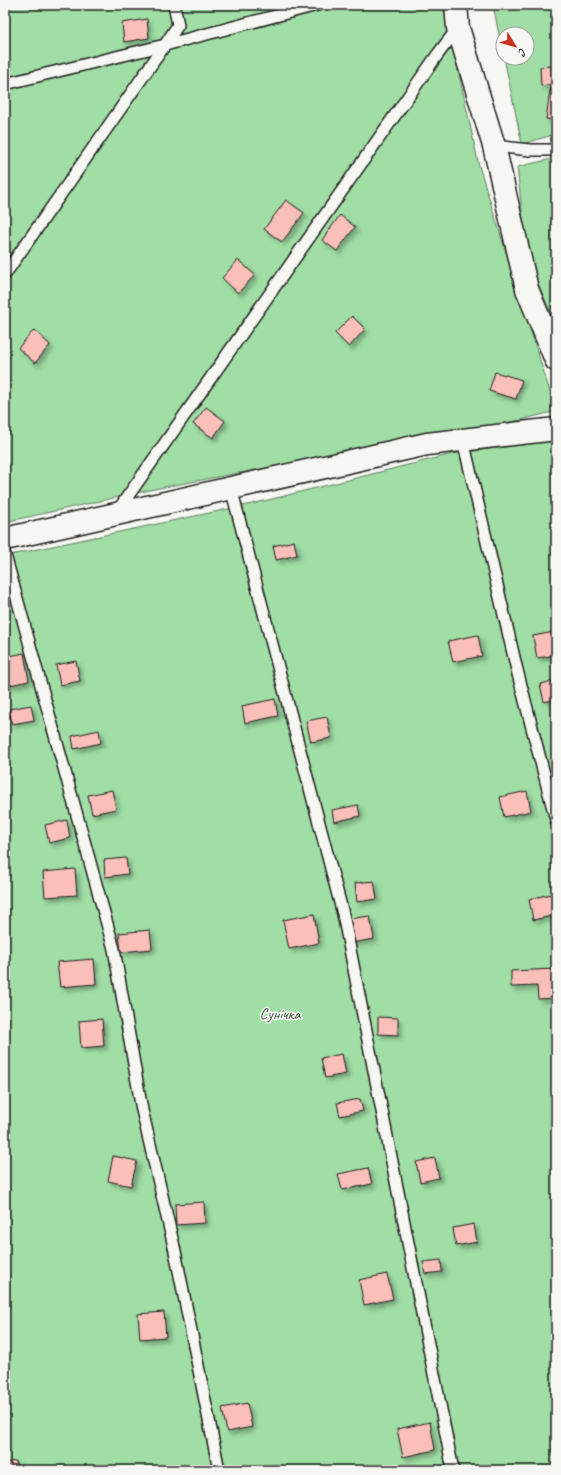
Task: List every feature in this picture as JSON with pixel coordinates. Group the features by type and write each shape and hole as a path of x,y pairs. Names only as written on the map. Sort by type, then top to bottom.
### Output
{"street":[{"path":"456,5 458,28 494,146 527,289 556,360"},
{"path":"5,539 428,444 556,429"}],"lane":[{"path":"5,274 178,25 174,5"},
{"path":"5,84 165,45 317,5"},
{"path":"116,513 458,28"},
{"path":"494,146 530,150 556,150"},
{"path":"464,440 517,670 556,820"},
{"path":"231,488 342,914 453,1470"},
{"path":"5,555 114,949 142,1110 175,1251 219,1470"}],"green space":[{"path":"5,5 444,5 479,166 556,411 521,420 159,488 5,522"},
{"path":"493,5 556,5 556,134 522,144 506,66 535,66 535,26 497,26"},
{"path":"556,158 556,324 539,286 527,253 517,167"},
{"name":"Сунічка","path":"556,440 556,1470 5,1470 5,556 252,504 452,454"}],"building":[{"path":"147,19 149,38 124,42 122,23"},
{"path":"551,66 553,84 541,86 540,67"},
{"path":"550,90 556,91 556,120 546,119"},
{"path":"286,200 304,213 282,242 264,229"},
{"path":"340,215 355,227 337,251 322,240"},
{"path":"238,260 255,275 238,293 222,278"},
{"path":"352,316 365,329 349,347 335,333"},
{"path":"34,330 50,345 35,363 18,348"},
{"path":"495,372 522,380 516,399 489,391"},
{"path":"206,407 225,421 213,438 193,424"},
{"path":"294,541 297,555 276,560 273,546"},
{"path":"554,632 556,655 537,658 533,636"},
{"path":"478,635 482,656 453,662 448,641"},
{"path":"24,653 29,681 5,686 5,657"},
{"path":"76,661 80,681 60,685 56,665"},
{"path":"556,681 556,699 544,702 540,684"},
{"path":"275,699 278,716 245,723 242,706"},
{"path":"31,705 34,720 12,724 9,709"},
{"path":"327,717 331,738 311,742 306,721"},
{"path":"99,730 101,743 74,749 72,736"},
{"path":"112,790 116,809 92,814 88,795"},
{"path":"527,791 531,811 504,817 500,797"},
{"path":"358,805 360,816 334,822 332,810"},
{"path":"67,820 70,838 49,843 45,825"},
{"path":"126,858 128,874 105,877 104,860"},
{"path":"75,869 77,895 45,897 43,872"},
{"path":"374,881 377,899 357,902 355,883"},
{"path":"551,894 556,915 533,920 529,899"},
{"path":"314,914 319,943 289,949 283,920"},
{"path":"370,916 374,939 352,943 348,919"},
{"path":"150,930 152,949 121,952 119,933"},
{"path":"94,959 96,984 60,987 57,962"},
{"path":"556,969 556,998 538,999 537,986 511,987 511,971"},
{"path":"378,1017 398,1018 398,1035 378,1034"},
{"path":"102,1019 104,1046 81,1048 79,1021"},
{"path":"342,1054 346,1074 325,1078 321,1058"},
{"path":"360,1099 363,1111 340,1116 337,1103"},
{"path":"553,1137 556,1137 556,1150"},
{"path":"113,1156 137,1161 131,1186 108,1181"},
{"path":"435,1158 439,1178 420,1182 416,1162"},
{"path":"368,1168 372,1184 342,1190 338,1174"},
{"path":"204,1202 205,1223 176,1225 175,1204"},
{"path":"474,1224 477,1242 456,1246 453,1228"},
{"path":"441,1260 442,1272 425,1274 423,1262"},
{"path":"387,1274 393,1299 364,1305 359,1280"},
{"path":"164,1312 166,1337 140,1339 138,1314"},
{"path":"247,1403 252,1427 227,1432 222,1408"},
{"path":"430,1422 435,1450 403,1457 397,1429"},
{"path":"16,1461 18,1470 5,1470 5,1463"}]}
